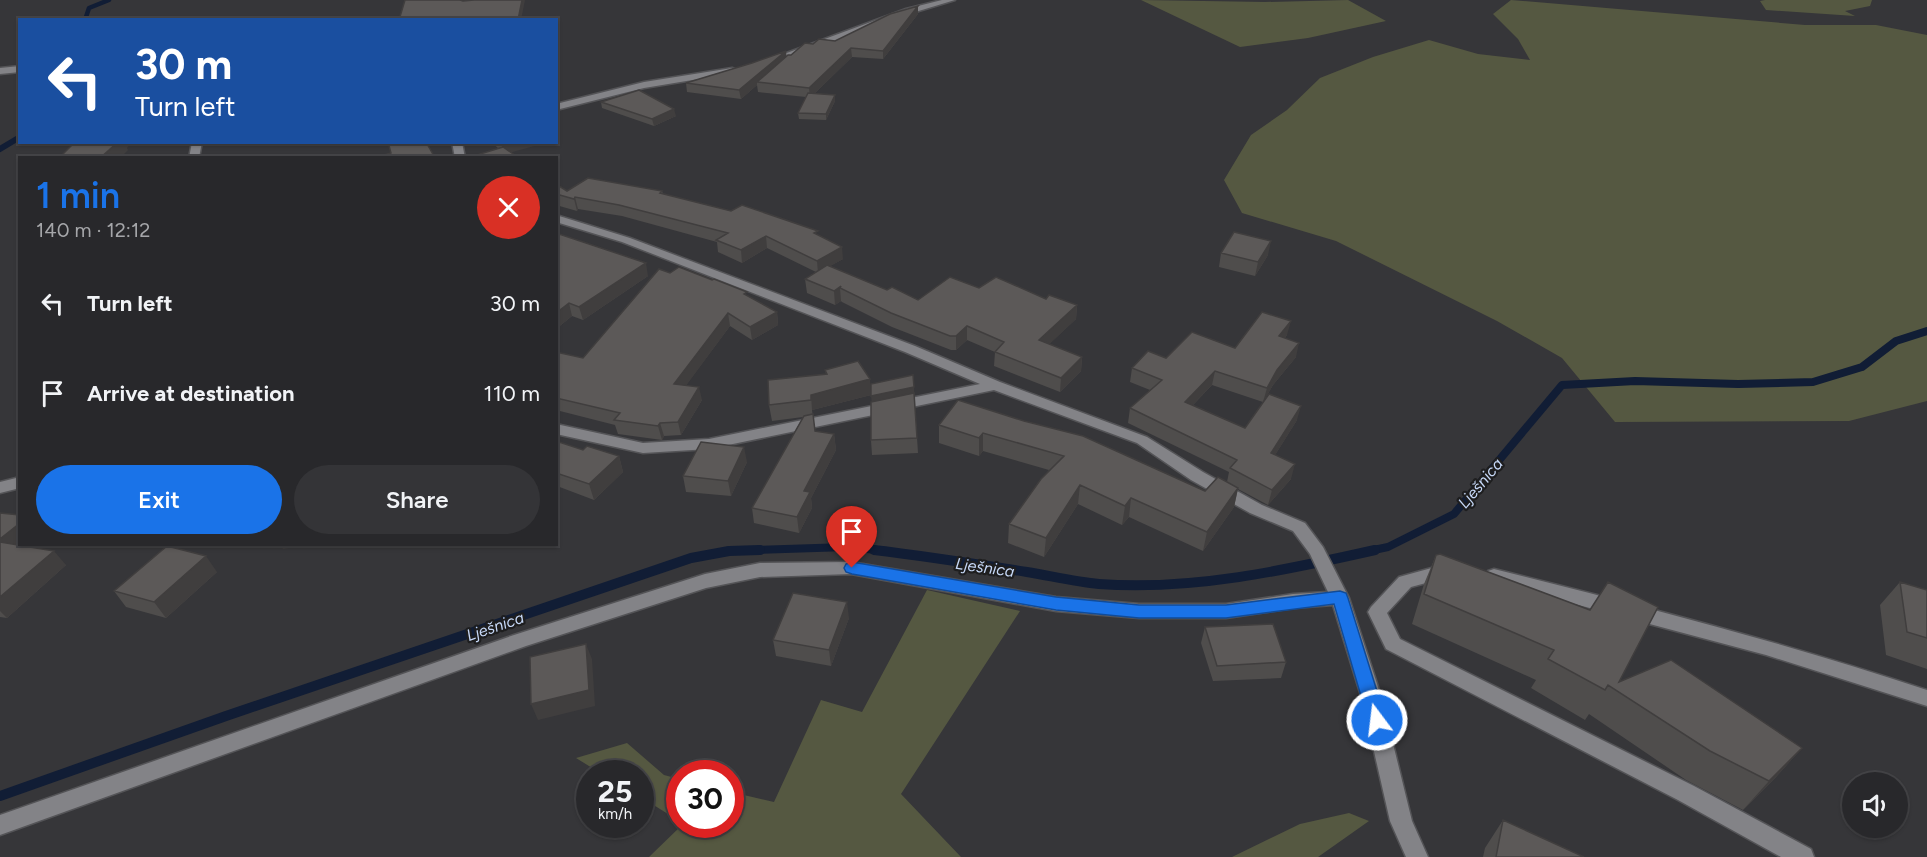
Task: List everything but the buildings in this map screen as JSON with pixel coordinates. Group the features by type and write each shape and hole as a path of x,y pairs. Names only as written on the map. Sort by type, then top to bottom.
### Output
{"street":[{"path":"759,65 889,17 951,0"},
{"path":"0,71 18,69"},
{"path":"558,106 644,85 738,70"},
{"path":"558,219 626,240 995,385 1142,440 1197,476 1256,509 1299,527 1317,550 1340,598 1372,699 1401,820 1418,857"},
{"path":"558,430 643,448 709,444 995,385"},
{"path":"0,488 18,483"},
{"path":"0,825 522,640 705,581 760,570 852,568 1056,604 1139,611 1226,611 1293,601 1340,598"},
{"path":"1803,857 1686,793 1393,644 1377,612 1405,582 1441,571 1492,576 1601,603 1880,682 1927,698"}],"green space":[{"path":"1141,0 1265,2 1348,0 1386,21 1308,38 1240,47"},
{"path":"1511,0 1805,25 1876,25 1927,35 1927,401 1849,421 1615,422 1562,358 1497,321 1336,241 1242,213 1224,180 1251,135 1287,110 1320,78 1373,57 1429,40 1478,54 1530,60 1518,39 1493,14"},
{"path":"1872,0 1870,6 1845,11 1855,16 1766,10 1760,1"},
{"path":"927,590 1020,611 901,794 961,857 649,857 669,838 744,838 744,795 774,802 821,700 862,712"},
{"path":"627,743 647,760 579,760 576,758"},
{"path":"654,766 666,776 666,813 654,805"},
{"path":"1349,813 1369,821 1318,857 1232,857 1300,824"}],"waterway":[{"path":"86,18 89,8 109,0"},
{"path":"0,149 18,138"},
{"name":"Lješnica","path":"1369,551 1388,547 1454,514 1562,385 1635,381 1738,384 1813,382 1862,367 1896,341 1927,331"},
{"name":"Lješnica","path":"726,551 847,547 887,551"},
{"name":"Lješnica","path":"0,796 226,716 691,558 729,551 760,550"},
{"name":"Lješnica","path":"874,550 1090,583 1134,585 1204,582 1307,565 1375,550"}],"route":[{"path":"852,568 1056,604 1139,611 1226,611 1293,601 1340,598 1377,720"}]}
